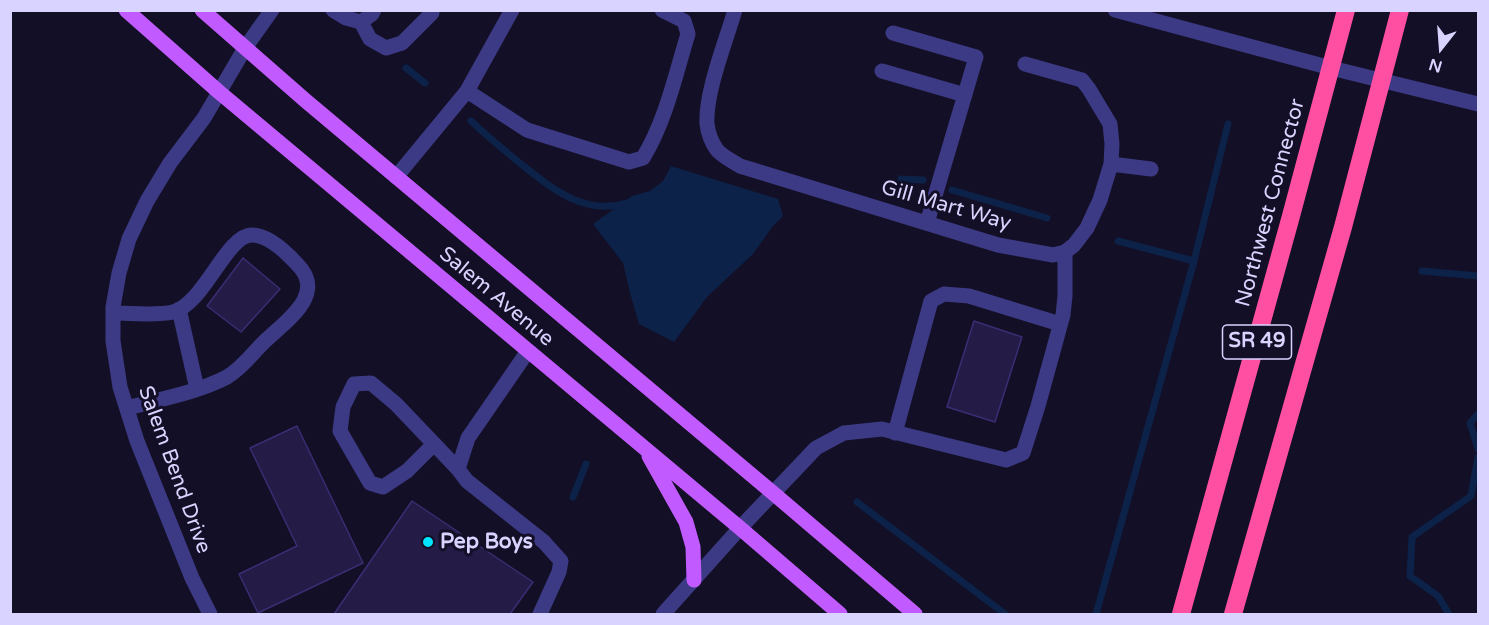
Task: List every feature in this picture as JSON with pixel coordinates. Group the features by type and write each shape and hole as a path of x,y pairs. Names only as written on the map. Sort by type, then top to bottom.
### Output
{"highway":[{"name":"Northwest Connector","path":"1181,612 1346,10"},
{"name":"SR 49","path":"1235,611 1343,227 1400,10"}],"main road":[{"name":"Salem Avenue","path":"126,10 219,92 740,528 840,615"},
{"name":"Salem Avenue","path":"202,10 306,101 915,615"},
{"path":"645,449 686,522 693,548 694,580"}],"street":[{"name":"Salem Bend Drive","path":"210,615 192,578 137,441 120,387 113,341 113,313 119,273 129,239 147,201 170,163 204,118 245,48 272,10"},
{"path":"333,10 346,18 361,22 370,39 386,48 402,43 432,13"},
{"path":"361,22 374,10"},
{"path":"396,177 468,91 512,10"},
{"path":"468,91 527,130 629,162 643,158 661,123 688,34 684,21 662,10"},
{"name":"Gill Mart Way","path":"735,10 712,87 707,115 707,126 718,152 740,166 998,245 1053,255 1065,252"},
{"path":"1115,10 1331,68 1472,102"},
{"path":"892,33 976,57 927,223"},
{"path":"663,615 740,528 816,448 844,433 882,429 1006,460 1023,453 1060,324 1065,296 1065,252 1074,245 1087,228 1100,200 1111,164 1112,144 1110,124 1082,80 1025,64"},
{"path":"882,71 964,95"},
{"path":"1111,164 1151,170"},
{"path":"113,313 162,313 184,307 201,290 234,243 248,235 258,235 290,256 303,270 308,281 305,299 294,315 244,364 228,376 197,389 127,408"},
{"path":"895,433 931,301 944,294 969,296 1060,324"},
{"path":"179,309 197,389"},
{"path":"458,469 468,438 528,351"},
{"path":"434,444 406,471 383,487 370,483 340,431 343,407 354,384 371,383 396,404 458,469 466,481 544,542 561,561 559,572 540,615"}],"water":[{"path":"671,166 778,199 783,216 753,254 707,297 674,342 639,324 623,263 593,224 632,196 650,191 663,181"}],"building":[{"path":"243,258 280,289 241,332 207,306"},
{"path":"974,321 1022,337 995,422 947,407"},
{"path":"297,426 363,563 258,613 239,574 297,546 250,448"},
{"name":"Pep Boys","path":"412,501 533,582 510,614 334,614"}],"waterway":[{"path":"406,68 425,83"},
{"path":"471,121 532,173 569,197 596,206 626,203"},
{"path":"1096,614 1194,261 1228,124"},
{"path":"901,179 923,180"},
{"path":"952,190 1047,218"},
{"path":"1118,241 1194,261"},
{"path":"1422,271 1478,276"},
{"path":"1478,414 1470,423 1478,449"},
{"path":"1449,614 1438,596 1410,576 1412,537 1471,496 1478,457"},
{"path":"573,497 586,464"},
{"path":"857,502 1005,614"}],"place":[{"name":"Pep Boys","path":"428,542"}]}
